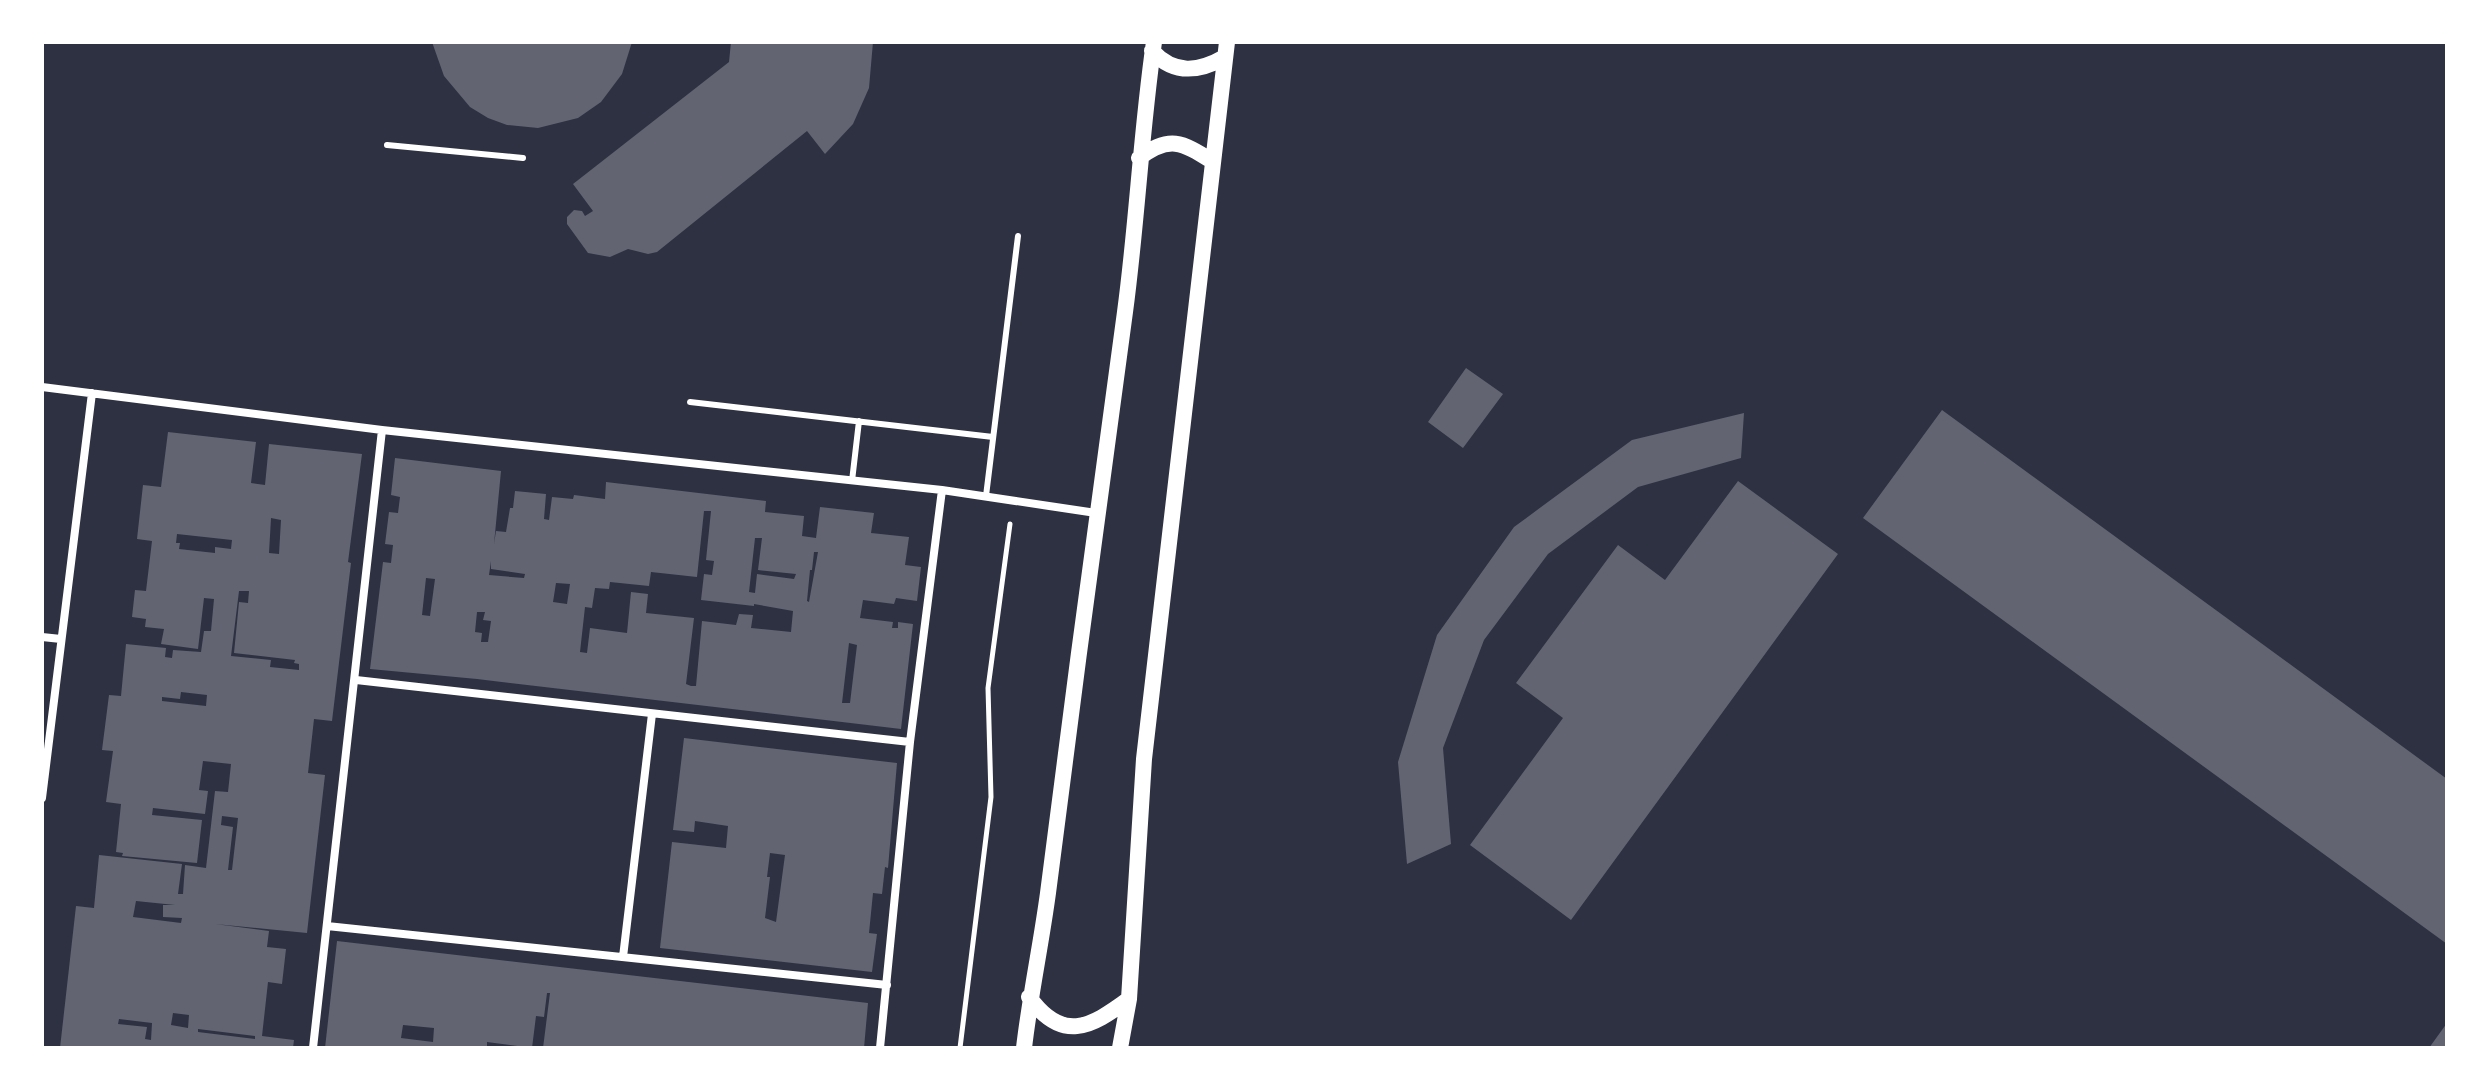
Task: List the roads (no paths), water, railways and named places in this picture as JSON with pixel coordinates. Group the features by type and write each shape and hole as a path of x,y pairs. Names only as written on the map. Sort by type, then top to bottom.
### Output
{"main road":[{"path":"1153,47 1162,62 1174,68 1195,70 1226,50"},
{"path":"1024,1048 1125,308 1153,47"},
{"path":"1120,1048 1129,999 1144,759 1226,50"},
{"path":"1139,158 1155,145 1174,144 1189,147 1212,161"},
{"path":"1029,997 1043,1016 1069,1027 1091,1023 1110,1014 1129,999"}],"street":[{"path":"42,387 382,430 942,490 1096,513"},
{"path":"42,798 92,393"},
{"path":"313,1048 382,430"},
{"path":"880,1048 910,742 942,490"},
{"path":"42,637 61,639"},
{"path":"356,680 910,742"},
{"path":"623,957 652,714"},
{"path":"327,926 887,985"}],"lane":[{"path":"387,145 523,158"},
{"path":"986,496 1018,236"},
{"path":"690,402 993,437"},
{"path":"852,481 859,421"}]}
